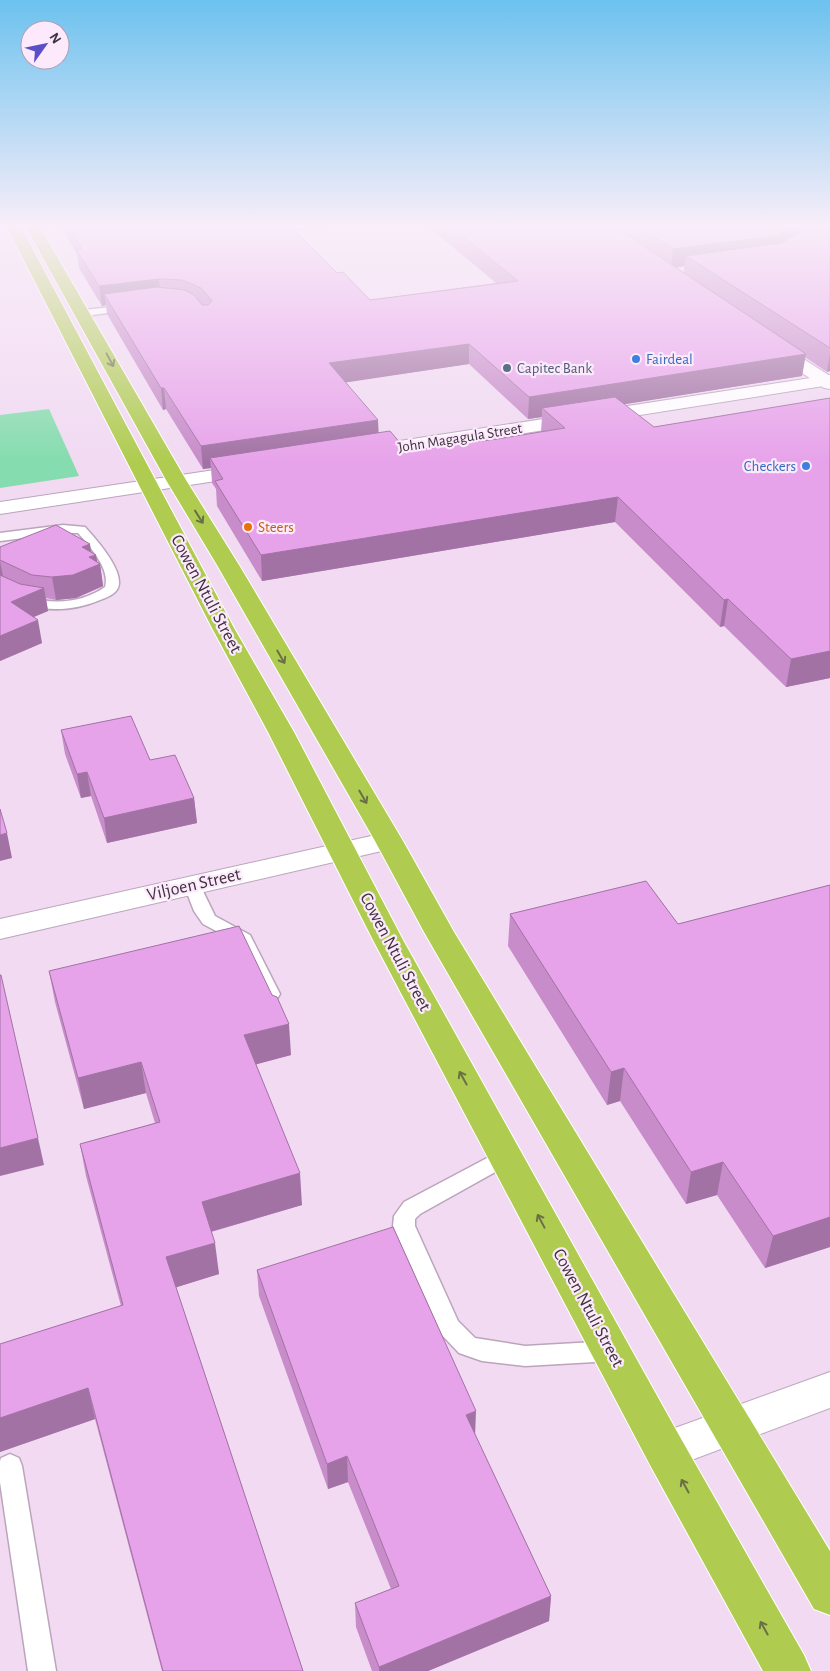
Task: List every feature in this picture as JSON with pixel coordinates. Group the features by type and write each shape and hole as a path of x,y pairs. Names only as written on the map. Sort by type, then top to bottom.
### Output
{"highway":[{"name":"Cowen Ntuli Street","path":"55,305 342,851 612,1351 788,1671"},
{"name":"Cowen Ntuli Street","path":"80,305 177,482 228,562 244,594 389,841 439,932 830,1593"}],"street":[{"path":"761,338 828,381"},
{"name":"John Magagula Street","path":"350,455 828,381"},
{"path":"0,508 264,468"},
{"name":"Viljoen Street","path":"0,929 389,841"},
{"path":"666,1450 830,1390"}],"lane":[{"path":"85,314 137,306"},
{"path":"0,537 63,529 81,530 95,544 113,584 111,589 104,594 89,601 61,607 32,602 0,587"},
{"path":"192,885 206,917 212,923 239,934 244,939 279,1012"},
{"path":"506,1156 412,1208 405,1216 404,1226 450,1328 467,1346 482,1351 525,1356 612,1351"},
{"path":"10,1466 42,1671"}],"green space":[{"path":"49,409 79,476 0,488 0,415"}],"building":[{"path":"111,305 732,305 806,354 529,397 469,344 329,363 378,420 201,446 164,388 161,388"},
{"path":"763,305 830,305 830,348"},
{"path":"615,397 654,427 830,398 830,651 791,659 728,599 724,600 618,497 261,555 215,481 223,479 210,458 390,431 407,451 497,439 565,428 542,408"},
{"path":"56,525 90,544 82,547 96,555 89,557 100,564 73,575 52,577 32,575 0,560 0,547"},
{"path":"0,575 20,584 44,588 11,602 38,620 0,636"},
{"path":"131,716 150,760 175,755 194,798 104,818 87,772 77,774 61,730"},
{"path":"0,809 7,833 0,835"},
{"path":"646,881 678,924 830,885 830,1217 773,1236 723,1162 691,1172 624,1068 611,1072 510,914"},
{"path":"239,926 272,995 277,997 289,1024 244,1035 300,1173 202,1202 215,1243 166,1257 303,1671 163,1671 88,1388 0,1418 0,1344 123,1305 80,1144 160,1122 141,1062 78,1078 49,971"},
{"path":"0,975 38,1138 0,1148"},
{"path":"393,1227 476,1411 466,1415 551,1596 379,1667 355,1603 399,1586 347,1456 327,1464 257,1270"}],"place":[{"name":"Fairdeal","path":"636,359"},
{"name":"Capitec Bank","path":"507,368"},
{"name":"Checkers","path":"806,466"},
{"name":"Steers","path":"248,527"}]}
